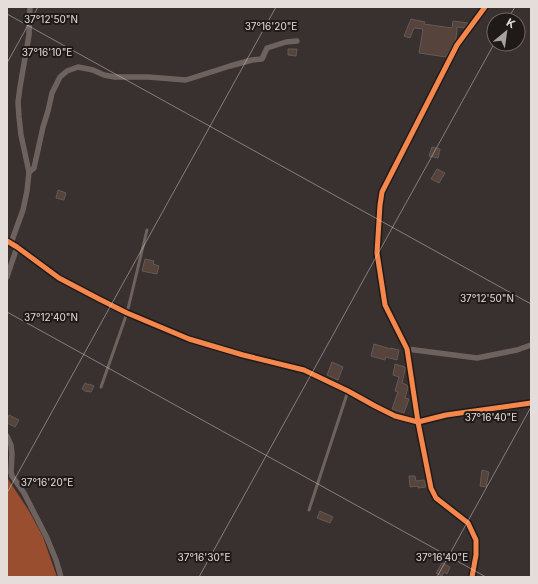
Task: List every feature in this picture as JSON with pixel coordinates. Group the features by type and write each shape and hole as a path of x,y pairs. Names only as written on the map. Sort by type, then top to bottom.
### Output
{"street":[{"path":"7,277 12,244 27,192 29,172 21,135 18,102 29,35 30,7"},
{"path":"472,577 476,555 476,540 468,524 436,498 431,488 418,422 407,349 385,305 377,253 382,192 457,45 485,7"},
{"path":"29,172 34,168 42,127 48,111 52,93 60,77 68,71 78,67 116,77 148,77 186,80 230,66 262,59 267,48 286,42 297,42"},
{"path":"12,244 59,278 127,314 189,339 243,355 304,370 395,416 418,422 446,415 531,403"},
{"path":"407,349 477,358 517,350 531,345"},
{"path":"7,436 11,445 12,476 24,493 47,538 61,577"}],"lane":[{"path":"100,386 127,314 147,230"},
{"path":"309,510 348,391"}],"shaded area":[{"path":"8,479 29,511 43,537 57,577 7,577"}],"building":[{"path":"411,19 425,22 424,24 452,28 453,21 468,23 464,28 457,27 456,40 446,57 419,53 423,29 414,28 410,38 404,36"},
{"path":"288,49 297,49 296,56 288,55"},
{"path":"432,147 440,149 438,158 429,156"},
{"path":"437,169 445,173 439,183 431,179"},
{"path":"58,190 66,193 64,200 56,198"},
{"path":"145,259 154,261 153,264 159,266 157,274 142,271"},
{"path":"374,344 399,350 397,360 386,357 385,360 371,356"},
{"path":"332,362 343,367 338,380 327,375"},
{"path":"395,364 405,367 402,383 408,387 405,398 409,399 404,413 392,409 398,392 395,391 399,377 393,375"},
{"path":"85,383 94,386 91,392 87,392 82,389"},
{"path":"9,415 19,420 15,427 7,423"},
{"path":"482,470 489,472 486,487 480,486"},
{"path":"409,476 415,476 416,481 424,480 426,487 410,487"},
{"path":"320,511 333,517 330,523 317,518"},
{"path":"442,563 450,567 447,574 444,572 442,576 436,573"}],"cycle path":[{"path":"472,577 476,555 476,540 468,523 436,498 431,488 418,422 407,349 385,305 377,253 382,192 457,45 485,7"},
{"path":"7,241 59,278 127,313 189,339 243,355 304,370 395,416 418,422 446,415 531,403"}]}
